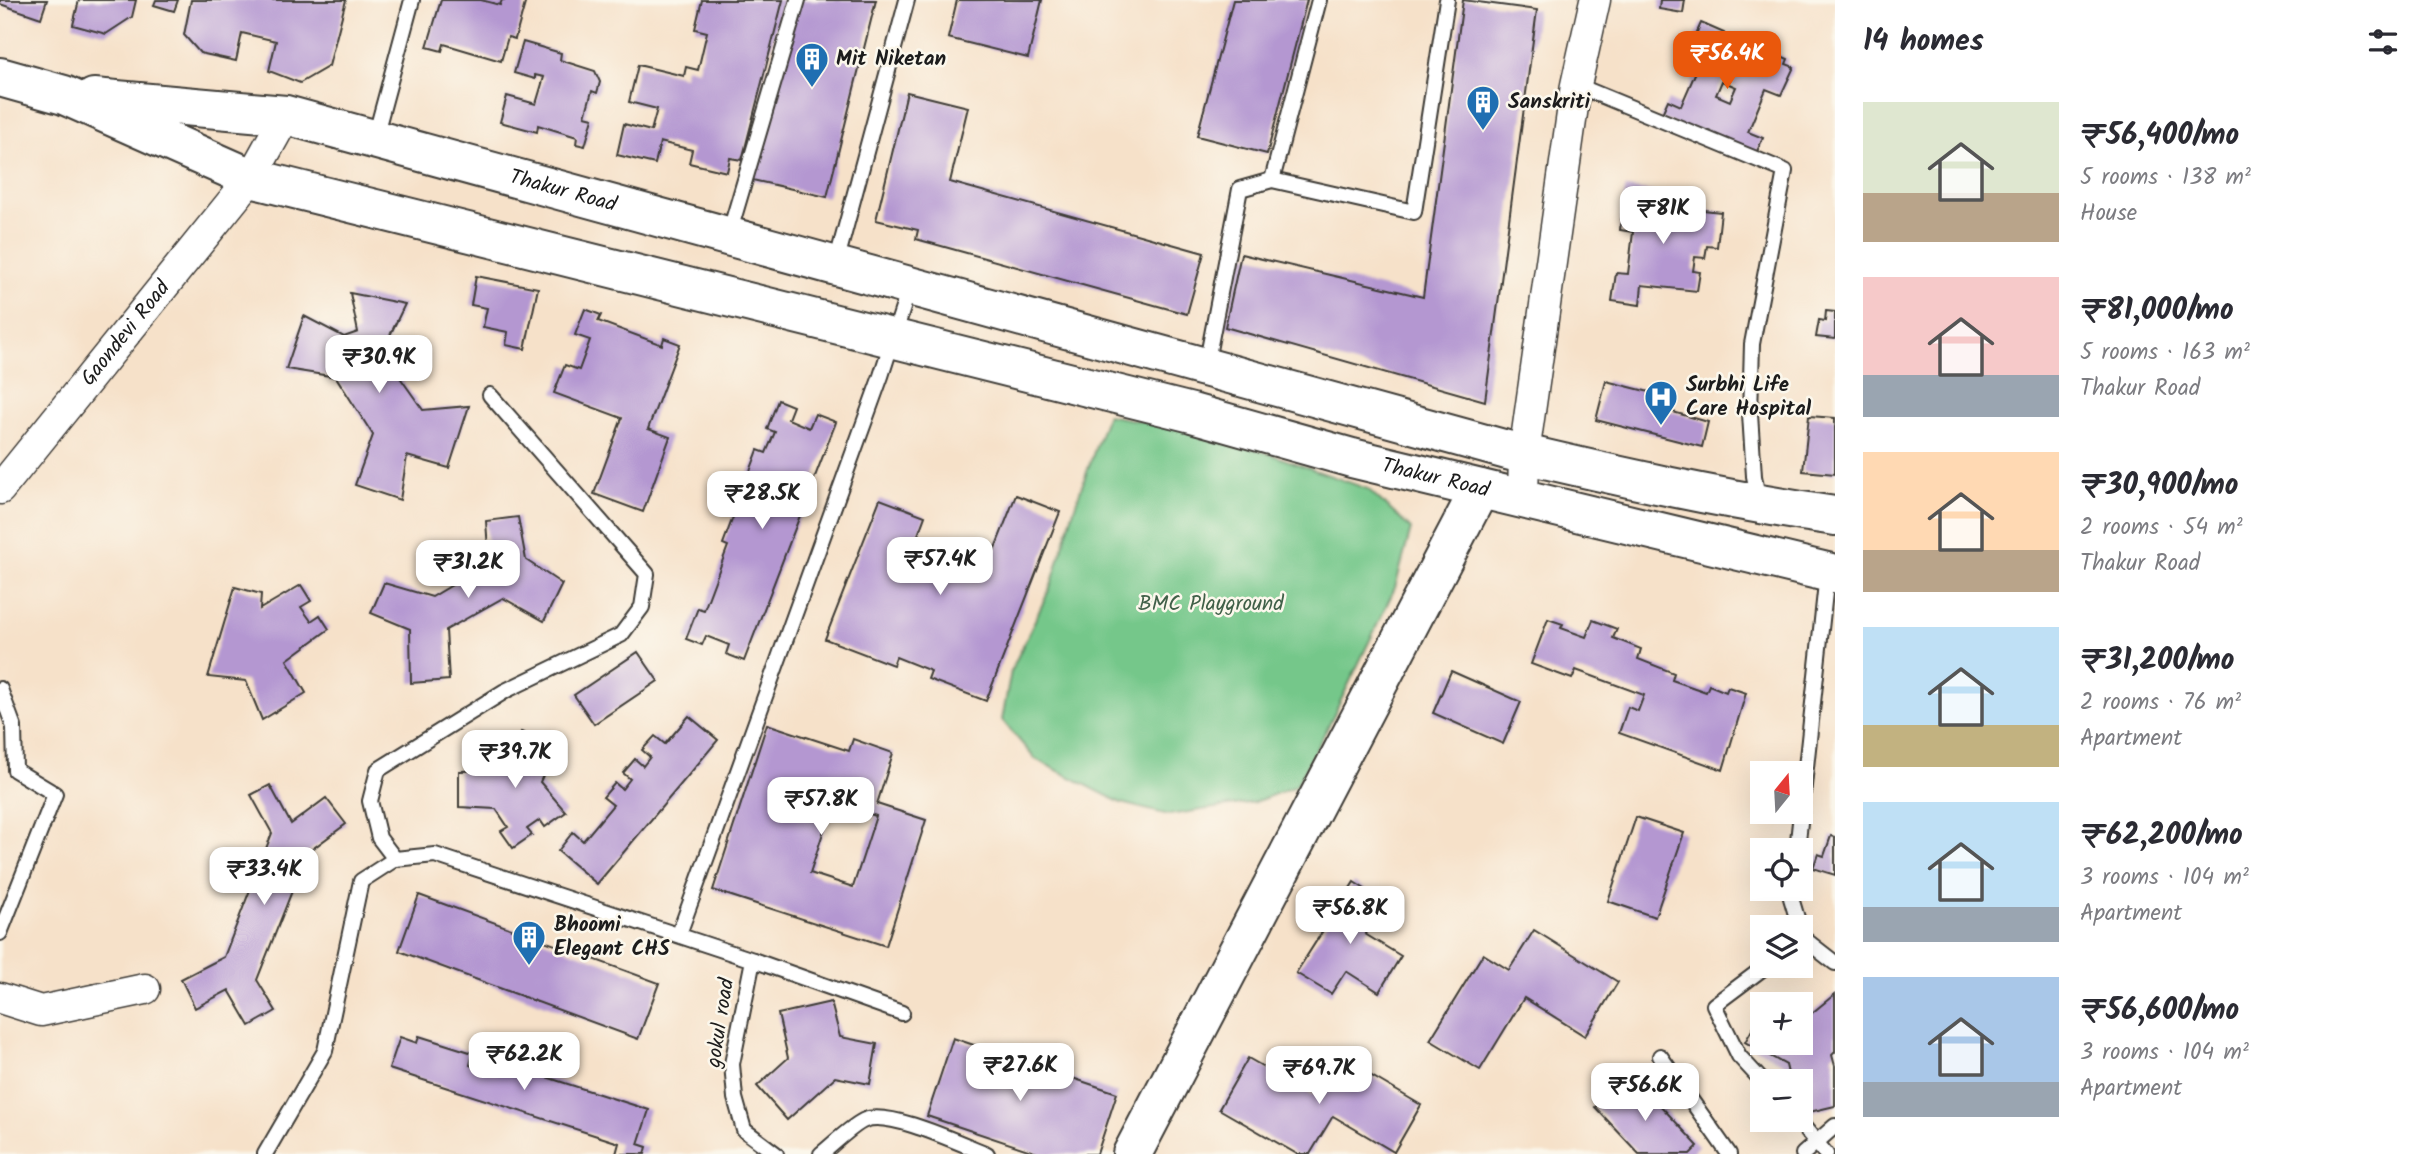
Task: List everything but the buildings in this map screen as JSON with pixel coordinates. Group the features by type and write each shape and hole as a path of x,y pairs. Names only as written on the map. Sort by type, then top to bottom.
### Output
{"street":[{"path":"1523,500 1524,454 1587,2"},
{"name":"Thakur Road","path":"0,77 64,95 251,178 1523,500 1831,573"},
{"name":"Thakur Road","path":"64,95 286,115 1488,445 1585,470 1759,505 1835,516"},
{"name":"Gaondevi Road","path":"0,489 251,178 286,115"},
{"path":"1036,375 1055,325"},
{"path":"1132,1154 1480,489 1488,445"},
{"path":"0,998 41,1011 145,989"}],"lane":[{"path":"374,139 412,0"},
{"path":"729,235 798,0"},
{"path":"835,265 907,0"},
{"path":"1272,180 1319,0"},
{"path":"1206,366 1240,189 1272,180 1414,212 1447,0"},
{"path":"1576,85 1785,171 1752,344 1750,414 1754,476 1759,505"},
{"path":"679,934 894,340 910,285"},
{"path":"265,1154 325,1051 361,881 395,859 379,838 370,801 378,770 505,691 621,635 642,607 647,574 490,395"},
{"path":"1798,838 1831,573"},
{"path":"0,690 14,727 15,770 55,794 0,933"},
{"path":"0,738 14,727"},
{"name":"gokul road","path":"395,859 435,855 753,960 732,1064 735,1098 744,1130 776,1154"},
{"path":"1813,944 1835,963"},
{"path":"753,960 902,1013"},
{"path":"1750,978 1714,1005 1739,1056 1751,1069"},
{"path":"1660,1056 1730,1154"},
{"path":"821,1154 865,1119 915,1125 987,1154"},
{"path":"1803,1154 1821,1148 1835,1126"},
{"path":"1808,1132 1821,1148"}],"green space":[{"name":"BMC Playground","path":"1107,415 1192,430 1368,489 1411,529 1395,588 1330,723 1296,786 1255,802 1169,815 1121,803 1035,759 1002,720 1011,671 1051,586"}],"place":[{"name":"Mit Niketan","path":"812,89"},
{"name":"Sanskriti","path":"1483,132"},
{"name":"Surbhi Life Care Hospital","path":"1661,427"},
{"name":"Bhoomi Elegant CHS","path":"529,967"}]}
